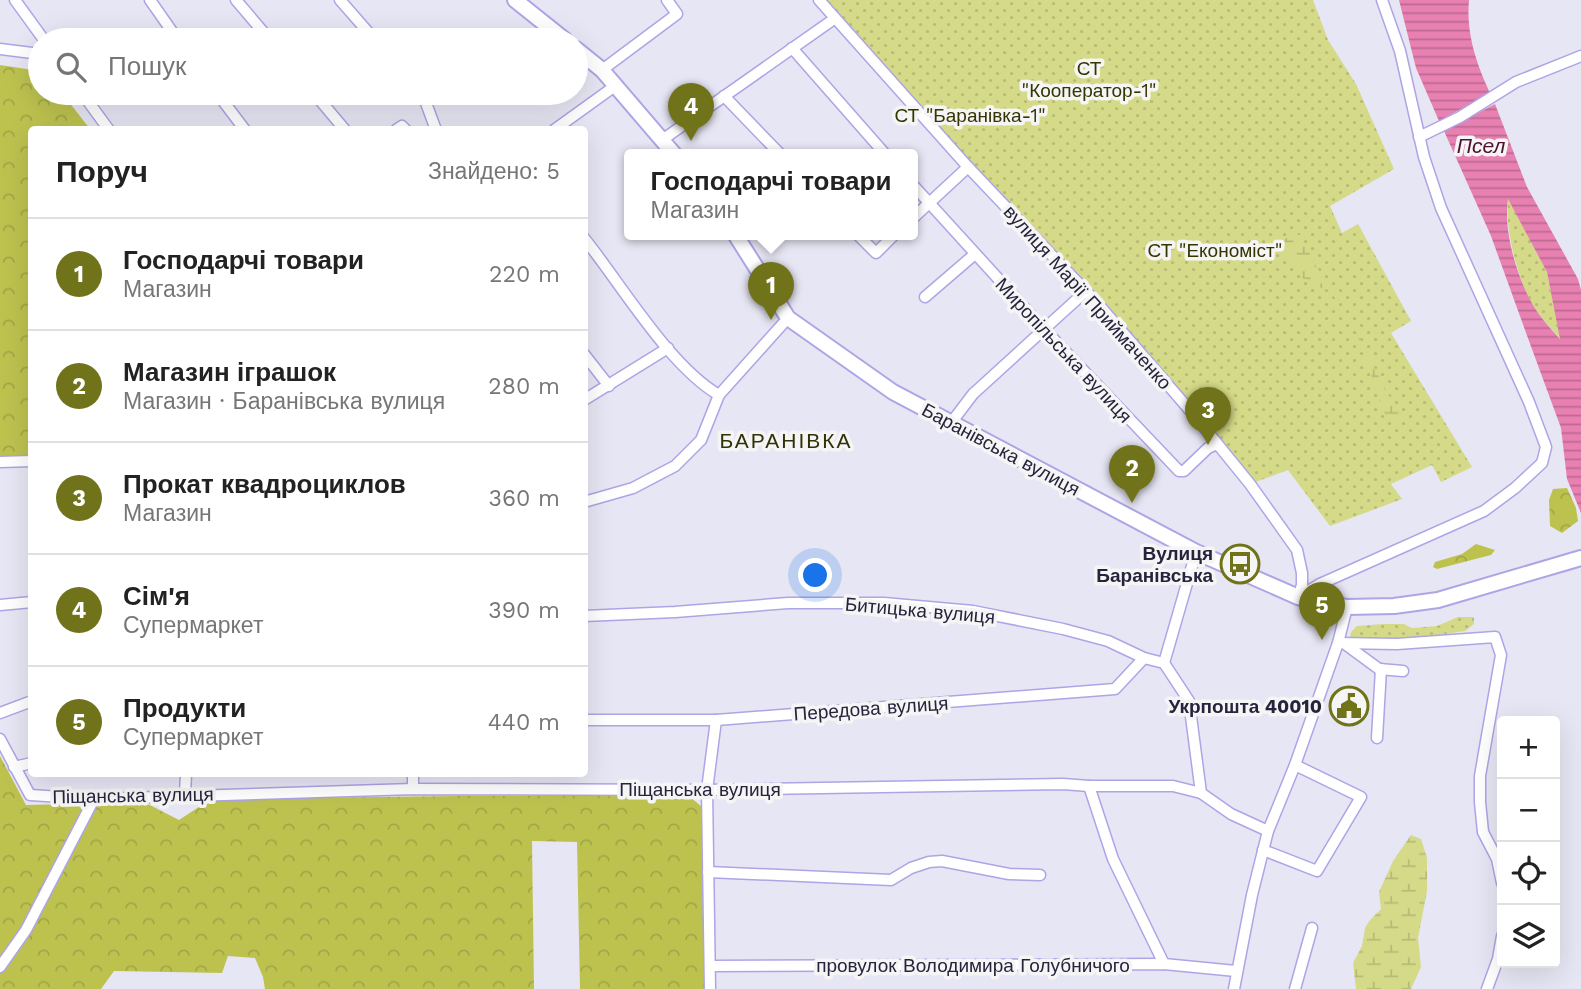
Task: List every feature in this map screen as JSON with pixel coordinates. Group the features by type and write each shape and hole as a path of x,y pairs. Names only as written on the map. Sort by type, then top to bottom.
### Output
{"main road":[{"path":"514,0 550,28"},
{"path":"588,59 602,70 670,149"},
{"name":"Баранівська вулиця","path":"739,240 788,318 893,392 1196,552 1297,597 1347,607 1394,606 1438,600 1581,558"}],"street":[{"path":"15,0 35,28"},
{"path":"150,0 170,28"},
{"path":"236,0 260,28"},
{"path":"340,0 364,28"},
{"path":"602,70 677,13 667,0"},
{"name":"вулиця Марії Приймаченко","path":"819,0 968,167 1086,290 1250,484 1297,550 1302,573 1297,597"},
{"path":"1297,597 1336,576 1483,511 1515,488 1542,463 1546,447 1529,402 1441,208 1419,137 1400,51 1382,0"},
{"path":"662,140 834,19"},
{"path":"792,48 881,149"},
{"path":"0,49 28,52"},
{"path":"1419,137 1471,110 1516,82 1581,56"},
{"path":"560,126 615,86"},
{"path":"724,96 775,149"},
{"path":"90,105 105,126"},
{"path":"226,105 241,126"},
{"path":"324,105 342,126"},
{"path":"426,105 434,126"},
{"path":"918,213 968,167"},
{"name":"Миропільська вулиця","path":"918,191 1043,328 1179,471 1184,471 1202,453 1217,444"},
{"path":"864,240 876,253 889,240"},
{"path":"588,243 668,348 701,384 719,394"},
{"path":"925,297 975,254"},
{"path":"951,423 973,394 1086,290"},
{"path":"588,501 633,488 675,466 701,440 719,394 788,318"},
{"path":"588,398 668,348"},
{"path":"588,359 609,386"},
{"path":"0,462 28,461"},
{"path":"1196,552 1164,663 1189,701 1201,793 1231,814 1268,831"},
{"path":"1320,584 1330,605"},
{"path":"0,605 28,602"},
{"name":"Битицька вулиця","path":"588,616 788,603 884,603 972,611 1063,629 1108,641 1144,658 1164,663"},
{"path":"1234,989 1268,831 1342,643 1347,607"},
{"path":"1342,643 1398,644 1495,637 1501,655 1480,776 1480,802 1483,832 1497,859"},
{"path":"1342,643 1381,669 1403,671"},
{"name":"Передова вулиця","path":"588,720 716,720 1115,689 1144,658"},
{"path":"1377,738 1381,669"},
{"path":"0,713 28,702"},
{"path":"710,989 707,790 716,720"},
{"path":"0,739 14,767 28,764"},
{"path":"1263,850 1317,871 1361,797 1295,765"},
{"name":"Піщанська вулиця","path":"14,767 30,796 94,799 185,794 413,789 707,790 1063,784 1173,786 1201,793"},
{"path":"185,794 186,777"},
{"path":"413,777 413,789"},
{"path":"1089,786 1113,859 1164,964"},
{"path":"0,967 26,930 94,799"},
{"path":"708,872 891,880 920,865 942,861 1009,874 1040,875"},
{"path":"1295,989 1312,928"},
{"name":"провулок Володимира Голубничого","path":"710,966 1164,964 1236,971"},
{"path":"1487,989 1497,964"}],"green space":[{"name":"СТ \"Економіст\"","path":"819,0 1313,0 1328,40 1356,84 1394,169 1330,206 1342,233 1358,224 1411,321 1391,333 1472,467 1441,482 1432,465 1391,484 1402,499 1330,526 1288,470 1250,484 1193,414"},
{"path":"0,65 28,69 28,105 71,105 88,126 28,126 28,458 0,459"},
{"path":"1508,198 1547,272 1561,340 1536,310 1522,281 1510,239"},
{"path":"1294,233 1301,236 1316,266 1339,301 1301,277 1281,246 1285,239"},
{"path":"1355,329 1401,416 1399,425 1386,418"},
{"path":"1567,488 1576,508 1578,521 1562,533 1550,526 1549,500 1553,489"},
{"path":"1476,544 1495,550 1491,555 1437,569 1433,567 1435,562 1462,554"},
{"path":"1458,617 1474,617 1474,624 1465,631 1439,635 1380,640 1350,639 1351,632 1357,626 1437,626"},
{"path":"0,756 26,805 144,802 179,820 211,799 689,796 702,807 705,989 580,989 577,842 532,841 534,989 265,989 255,958 228,956 222,973 114,971 101,989 0,989"},
{"path":"1411,835 1421,839 1427,858 1427,891 1418,938 1421,967 1411,989 1356,989 1353,963 1362,946 1365,928 1381,909 1379,892 1393,861"}],"water":[{"name":"Псел","path":"1399,0 1469,0 1473,48 1490,93 1439,121 1416,68"},
{"name":"Псел","path":"1495,104 1527,187 1578,279 1581,290 1581,513 1567,479 1561,428 1491,236 1444,131","holes":["1508,199 1547,272 1560,339 1536,309 1522,281 1509,239"]}],"place":[{"name":"Сім'я","path":"691,141"},
{"name":"Господарчі товари","path":"771,320"},
{"name":"Прокат квадроциклов","path":"1208,445"},
{"name":"Магазин іграшок","path":"1132,503"},
{"name":"Вулиця Баранівська","path":"1240,564"},
{"name":"Продукти","path":"1322,640"},
{"name":"Укрпошта 40010","path":"1349,706"}],"district":[{"name":"БАРАНІВКА","path":"786,441"}],"park label":[{"name":"СТ \"Кооператор-1\"","path":"1089,79"},
{"name":"СТ \"Баранівка-1\"","path":"970,115"}]}
